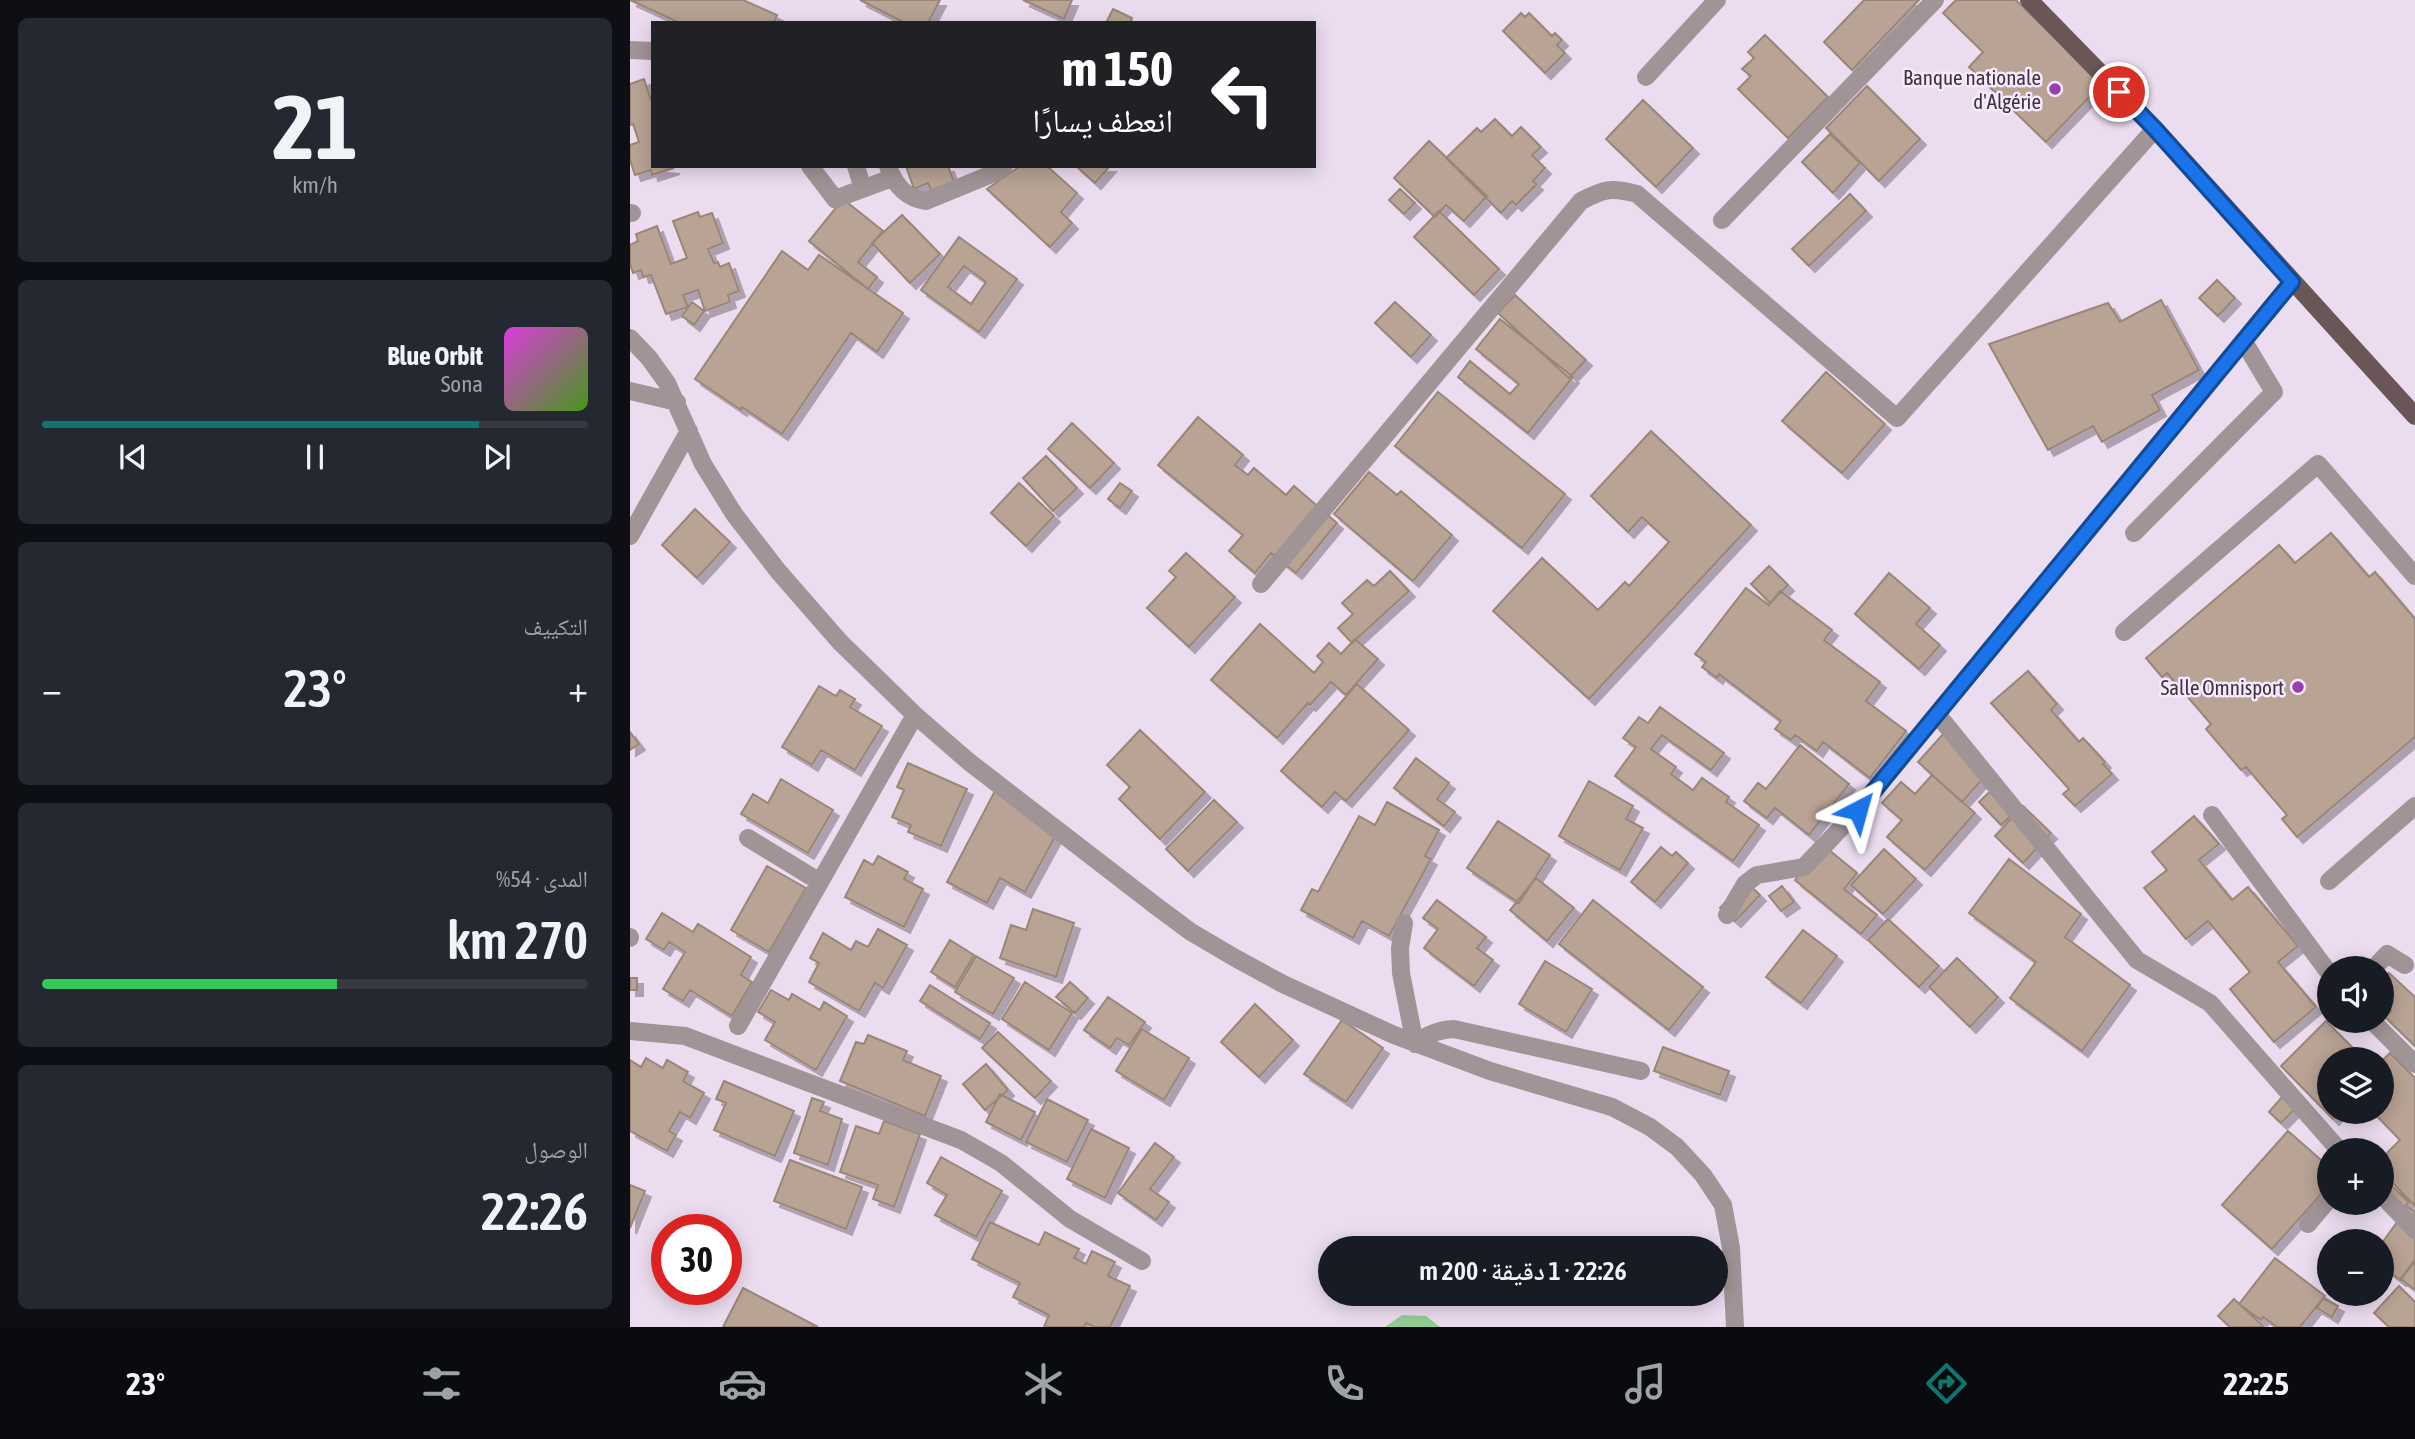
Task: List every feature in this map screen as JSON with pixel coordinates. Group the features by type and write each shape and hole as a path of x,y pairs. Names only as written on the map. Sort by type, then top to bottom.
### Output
{"main road":[{"path":"2029,0 2155,129 2415,416"}],"street":[{"path":"1646,77 1717,0"},
{"path":"1722,220 1935,0"},
{"path":"630,50 651,51"},
{"path":"1261,584 1581,201 1598,192 1615,188 1637,194 1898,418 2155,129"},
{"path":"812,168 835,199 863,188 890,172 895,184 908,195 926,201 1002,168"},
{"path":"857,168 863,188"},
{"path":"1727,915 1745,884 1758,875 1804,867 1858,810 2292,282"},
{"path":"630,338 649,358 677,402 703,464 734,514 778,571 840,642 915,715 968,761 1191,932 1283,984 1415,1044 1489,1070 1612,1107 1650,1127 1677,1147 1703,1175 1723,1205 1731,1248 1735,1327"},
{"path":"2134,533 2274,393 2244,342"},
{"path":"630,391 677,402"},
{"path":"630,536 689,431"},
{"path":"2124,632 2318,464 2415,576"},
{"path":"1937,714 2137,960 2210,1003 2328,1138"},
{"path":"737,1026 915,715"},
{"path":"2329,881 2415,806"},
{"path":"2212,815 2317,957"},
{"path":"748,838 820,882"},
{"path":"1404,923 1400,948 1401,973 1415,1044"},
{"path":"2394,958 2405,965"},
{"path":"1415,1044 1433,1032 1454,1029 1641,1071"},
{"path":"630,1031 685,1036 961,1140 1001,1163 1070,1219 1142,1261"},
{"path":"2384,1033 2415,1064"},
{"path":"2394,1208 2415,1230"},
{"path":"2308,1224 2317,1213"}],"green space":[{"path":"1402,1315 1426,1316 1440,1327 1385,1327"}],"building":[{"path":"630,0 743,0 777,15 775,21 676,21"},
{"path":"860,0 940,0 929,21 901,21"},
{"path":"1023,0 1072,0 1064,19"},
{"path":"1864,0 1919,0 1852,70 1824,42"},
{"path":"1956,0 2016,0 2102,84 2046,142 1969,67 1983,52 1943,13"},
{"path":"1113,9 1132,18 1131,21 1107,21"},
{"path":"1521,13 1525,17 1529,13 1552,36 1555,33 1562,40 1557,45 1565,53 1545,73 1503,31"},
{"path":"1765,35 1828,97 1788,138 1738,89 1751,76 1742,69 1754,58 1748,52"},
{"path":"644,79 651,100 651,168 674,168 652,175 651,170 635,175 630,160 630,145 639,142 633,124 630,125 630,84"},
{"path":"1867,86 1920,139 1879,181 1826,128"},
{"path":"1643,100 1693,148 1656,187 1606,139"},
{"path":"1495,119 1512,136 1521,127 1541,147 1532,155 1545,168 1533,181 1537,184 1516,205 1512,201 1501,213 1446,158 1477,128 1481,132"},
{"path":"1830,134 1860,163 1833,193 1802,162"},
{"path":"1429,141 1487,196 1464,221 1446,205 1435,217 1394,178"},
{"path":"907,168 949,168 954,182 931,190 928,183 914,189"},
{"path":"1017,168 1049,168 1077,193 1061,212 1072,223 1050,247 987,189"},
{"path":"1078,168 1108,168 1095,183"},
{"path":"1400,189 1415,203 1404,214 1389,200"},
{"path":"1850,194 1866,211 1809,266 1792,249"},
{"path":"843,199 883,231 858,262 877,277 868,289 809,241"},
{"path":"1439,211 1499,269 1474,295 1414,237"},
{"path":"698,212 700,217 712,213 723,243 708,249 714,263 718,262 720,267 729,263 739,291 728,295 730,302 705,311 698,290 683,295 688,307 666,314 651,275 643,277 641,270 633,273 630,245 638,241 636,234 657,226 671,264 687,258 673,221"},
{"path":"902,215 940,254 910,283 872,243"},
{"path":"959,237 1017,279 979,332 921,290","holes":["964,266 986,282 971,304 948,287"]},
{"path":"782,251 808,270 819,255 903,313 877,352 851,333 782,434 695,379"},
{"path":"2217,280 2235,298 2218,316 2199,298"},
{"path":"1515,295 1586,360 1569,378 1498,313"},
{"path":"2161,300 2199,370 2152,395 2160,410 2102,442 2093,426 2048,450 1989,344 2108,303 2120,322"},
{"path":"692,302 704,311 694,325 682,316"},
{"path":"1395,302 1431,335 1411,357 1375,323"},
{"path":"1500,319 1573,377 1528,433 1458,377 1470,361 1510,394 1519,384 1476,349"},
{"path":"1826,372 1885,424 1842,473 1782,421"},
{"path":"1438,392 1565,494 1522,548 1395,446"},
{"path":"1198,417 1243,455 1235,465 1248,475 1254,468 1286,495 1294,486 1337,523 1296,573 1271,553 1255,573 1229,551 1243,535 1158,465"},
{"path":"1072,423 1114,463 1090,488 1048,449"},
{"path":"1651,431 1751,525 1589,699 1493,611 1542,558 1598,610 1625,582 1629,586 1669,542 1642,517 1628,532 1591,496"},
{"path":"1046,456 1077,488 1053,511 1023,478"},
{"path":"1369,472 1397,495 1401,491 1452,535 1413,581 1334,514"},
{"path":"1019,483 1054,516 1026,546 991,513"},
{"path":"1120,483 1132,491 1120,508 1108,499"},
{"path":"695,509 730,542 697,578 662,545"},
{"path":"2331,533 2369,577 2375,572 2415,619 2415,737 2297,837 2282,819 2287,815 2246,767 2241,770 2206,729 2211,724 2167,673 2162,677 2146,658 2279,545 2295,563"},
{"path":"1186,553 1235,597 1189,647 1147,608 1176,577 1169,571"},
{"path":"1769,566 1788,585 1770,603 1751,584"},
{"path":"1390,571 1409,591 1352,643 1338,628 1353,614 1342,603 1367,580 1374,586"},
{"path":"1889,573 1930,608 1916,624 1940,645 1919,669 1855,614"},
{"path":"1746,588 1769,605 1780,591 1832,630 1824,640 1880,682 1866,701 1906,731 1870,778 1823,742 1817,751 1795,735 1791,740 1775,729 1781,721 1719,674 1717,678 1702,667 1706,662 1695,654"},
{"path":"1260,624 1314,673 1323,662 1317,656 1329,643 1341,654 1355,639 1378,659 1346,695 1331,682 1277,738 1211,680"},
{"path":"2028,671 2057,704 2051,710 2079,742 2083,738 2112,774 2075,806 2063,794 2069,789 1991,703"},
{"path":"1357,684 1409,730 1346,801 1335,792 1322,807 1281,771"},
{"path":"819,686 836,696 840,690 855,699 850,707 882,726 855,770 821,750 812,765 782,747"},
{"path":"1660,707 1724,753 1711,770 1662,735 1651,749 1676,767 1671,774 1693,790 1702,778 1729,797 1726,802 1759,825 1733,861 1615,776 1636,747 1623,738 1639,717 1648,723"},
{"path":"1140,730 1205,792 1160,839 1119,799 1130,787 1107,765"},
{"path":"630,732 639,744 630,750"},
{"path":"1945,732 1989,772 1962,802 1918,762"},
{"path":"1800,745 1849,784 1809,835 1775,808 1767,818 1744,801 1758,783 1766,789"},
{"path":"1416,758 1449,783 1437,799 1455,812 1444,826 1394,788"},
{"path":"908,763 967,789 941,846 908,832 911,825 892,817 904,790 897,787"},
{"path":"1932,775 1975,813 1925,870 1887,837 1902,820 1882,803 1901,782 1915,794"},
{"path":"781,779 833,810 808,853 741,814 753,794 768,803"},
{"path":"1589,781 1633,806 1626,819 1643,828 1620,870 1559,836"},
{"path":"1997,785 2019,808 2001,825 1979,802"},
{"path":"996,789 1062,824 1025,892 1000,878 987,903 947,882"},
{"path":"1214,800 1237,822 1188,871 1166,849"},
{"path":"1387,802 1439,830 1425,856 1431,859 1389,936 1362,921 1353,938 1301,910 1312,889 1318,892 1359,816 1375,825"},
{"path":"2023,806 2051,833 2023,863 1995,836"},
{"path":"2194,816 2219,844 2199,860 2232,900 2248,887 2298,946 2278,962 2316,1007 2274,1042 2230,989 2250,972 2208,921 2186,939 2144,888 2167,870 2152,852"},
{"path":"1498,821 1550,855 1519,903 1467,868"},
{"path":"1823,845 1857,873 1844,889 1877,915 1861,934 1795,880"},
{"path":"1661,847 1672,856 1676,852 1688,863 1655,902 1631,882"},
{"path":"1884,849 1916,879 1883,914 1851,885"},
{"path":"878,856 908,872 904,879 923,889 904,927 845,897 864,860 873,865"},
{"path":"2009,859 2081,914 2065,937 2130,985 2082,1051 2010,998 2036,962 1969,913"},
{"path":"767,866 806,888 769,952 731,930"},
{"path":"1536,878 1574,908 1547,941 1510,910"},
{"path":"1745,881 1760,895 1735,921 1720,908"},
{"path":"1782,886 1794,902 1781,911 1769,896"},
{"path":"1437,900 1486,937 1477,948 1493,960 1474,986 1424,948 1438,929 1423,918"},
{"path":"1593,900 1703,987 1669,1030 1559,944"},
{"path":"1033,909 1074,923 1056,977 1000,958 1011,925 1026,930"},
{"path":"662,913 693,932 698,924 751,957 741,975 752,982 732,1016 690,990 683,1001 663,989 685,952 669,942 664,950 646,939"},
{"path":"1888,919 1939,966 1919,987 1868,940"},
{"path":"878,929 907,945 883,988 875,983 859,1011 809,982 819,963 810,958 823,933 851,950 856,941 868,947"},
{"path":"1803,930 1837,956 1801,1003 1766,977"},
{"path":"950,940 974,955 955,987 931,972"},
{"path":"976,956 1014,978 993,1014 955,992"},
{"path":"1957,958 1998,997 1970,1027 1929,987"},
{"path":"1545,961 1592,989 1566,1032 1519,1004"},
{"path":"630,978 637,978 637,990 630,990"},
{"path":"2394,978 2415,997 2415,1046 2394,1026"},
{"path":"1025,982 1072,1013 1049,1050 1002,1019"},
{"path":"1070,982 1088,998 1075,1013 1056,997"},
{"path":"930,985 990,1023 980,1039 920,1001"},
{"path":"771,990 789,1000 792,994 820,1010 824,1002 847,1016 816,1070 765,1040 775,1022 758,1012"},
{"path":"1108,997 1145,1022 1129,1045 1117,1038 1110,1048 1084,1030"},
{"path":"1255,1004 1293,1040 1259,1077 1221,1042"},
{"path":"1342,1020 1383,1048 1346,1102 1304,1074"},
{"path":"1142,1029 1189,1058 1164,1100 1116,1071"},
{"path":"2317,1030 2317,1033 2338,1033 2352,1047 2317,1047 2317,1103 2281,1066"},
{"path":"998,1032 1051,1081 1035,1098 982,1048"},
{"path":"868,1035 907,1051 903,1060 941,1076 925,1116 840,1081 856,1042 864,1044"},
{"path":"1663,1047 1729,1071 1720,1095 1654,1071"},
{"path":"2394,1057 2415,1078 2415,1206 2394,1184 2394,1146 2400,1140 2385,1124 2394,1124"},
{"path":"646,1058 663,1068 667,1060 688,1072 683,1081 704,1093 690,1118 680,1112 669,1131 676,1135 667,1151 630,1131 630,1060 641,1067"},
{"path":"986,1064 1008,1090 985,1110 963,1084"},
{"path":"724,1081 794,1111 775,1156 714,1130 726,1103 716,1099"},
{"path":"1000,1094 1035,1112 1021,1140 986,1122"},
{"path":"2283,1096 2296,1108 2281,1123 2269,1112"},
{"path":"812,1098 824,1102 820,1111 842,1119 828,1165 794,1153"},
{"path":"1047,1099 1088,1120 1067,1162 1026,1142"},
{"path":"884,1121 920,1134 894,1207 873,1199 878,1185 840,1172 856,1126 879,1134"},
{"path":"1091,1129 1129,1148 1105,1198 1067,1179"},
{"path":"2288,1131 2317,1156 2317,1198 2272,1249 2222,1205"},
{"path":"1155,1143 1174,1157 1150,1189 1169,1202 1156,1220 1118,1193"},
{"path":"941,1157 1002,1191 976,1237 935,1215 947,1195 927,1183"},
{"path":"790,1160 862,1187 846,1229 774,1201"},
{"path":"630,1185 645,1191 630,1228"},
{"path":"2394,1188 2409,1202 2399,1213 2394,1208"},
{"path":"2408,1207 2415,1212 2415,1259 2400,1280 2394,1275 2392,1229"},
{"path":"990,1222 1039,1245 1045,1232 1079,1249 1074,1258 1086,1264 1092,1251 1115,1262 1108,1276 1130,1286 1110,1327 1095,1327 1086,1323 1084,1327 1044,1327 1049,1315 1013,1297 1020,1283 972,1259"},
{"path":"2275,1258 2317,1290 2317,1306 2300,1327 2277,1327 2263,1317 2261,1320 2239,1304"},
{"path":"2415,1261 2415,1290 2401,1279"},
{"path":"2399,1286 2415,1302 2415,1327 2389,1327 2374,1313 2380,1306 2394,1306 2394,1291"},
{"path":"743,1288 818,1327 723,1327 734,1305 742,1305"},
{"path":"2234,1299 2264,1327 2230,1327 2218,1316"},
{"path":"2318,1306 2338,1306 2332,1317 2317,1308"}],"place":[{"name":"Banque nationale d'Algérie","path":"2055,89"},
{"name":"Salle Omnisport","path":"2298,687"}],"route":[{"path":"1858,810 2292,282 2119,92"}]}
